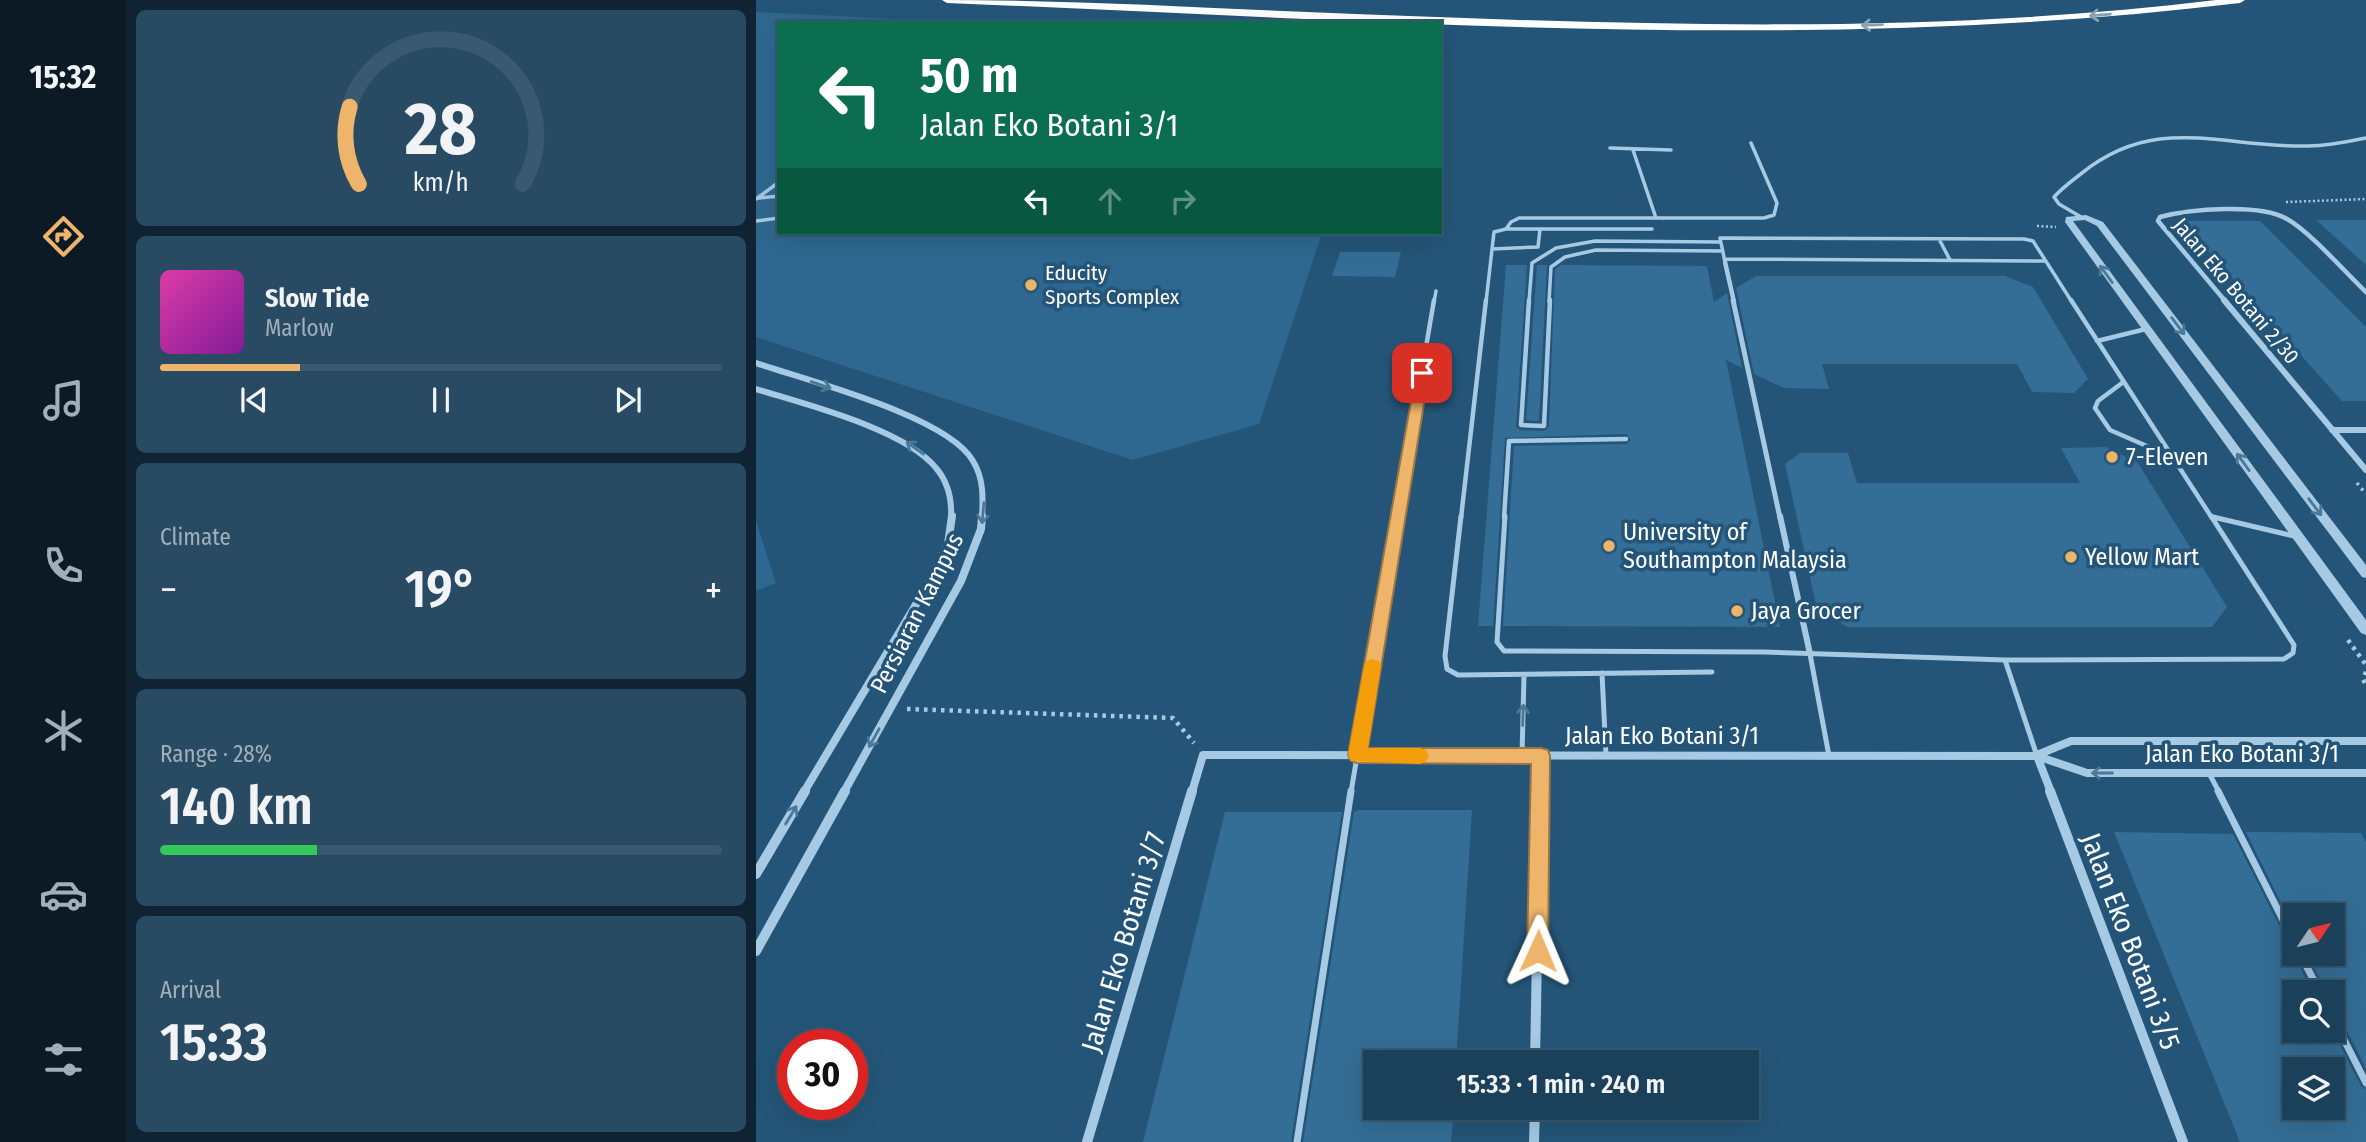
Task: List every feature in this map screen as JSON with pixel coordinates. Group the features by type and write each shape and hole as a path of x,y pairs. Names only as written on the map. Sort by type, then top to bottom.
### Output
{"highway":[{"path":"947,0 1490,22 1818,27 2045,20 2241,0"},
{"path":"1185,0 1656,17 1839,15"},
{"path":"2019,9 2144,0"}],"street":[{"name":"Jalan Eko Botani 2/30","path":"2332,430 2158,221 2166,215 2174,214 2257,211 2285,217 2366,292"},
{"path":"2366,574 2100,223 2081,217 2068,222 2366,630"},
{"path":"1725,261 1810,654"},
{"name":"Persiaran Kampus","path":"756,363 923,420 950,436 973,460 984,491 981,528 961,581 756,951"},
{"name":"Persiaran Kampus","path":"756,388 896,436 921,451 940,471 952,499 951,535 930,581 756,874"},
{"path":"2332,430 2366,430"},
{"path":"2332,430 2366,470"},
{"name":"Jalan Eko Botani 3/1","path":"2037,756 2071,741 2366,741"},
{"name":"Jalan Eko Botani 3/1","path":"1203,755 2037,756 2087,773 2366,774"},
{"name":"Jalan Eko Botani 3/7","path":"1087,1142 1203,755"},
{"path":"1535,1050 1541,756"},
{"name":"Jalan Eko Botani 3/5","path":"2037,756 2183,1142"},
{"path":"1534,1142 1535,1120"}],"lane":[{"path":"2081,217 2059,204 2054,198 2056,194 2124,146 2172,139 2217,139 2318,148 2366,138"},
{"path":"1506,229 1519,218 1764,218 1774,215 1777,203 1751,143"},
{"path":"1609,148 1671,150"},
{"path":"1633,150 1656,218"},
{"path":"756,199 777,183"},
{"path":"756,199 777,195"},
{"path":"756,221 777,218"},
{"path":"1652,229 1506,229 1494,232 1445,656 1447,668 1458,675 1712,672"},
{"path":"1492,249 1538,247 1540,229"},
{"path":"1939,239 1950,260"},
{"path":"1720,240 1725,261 2045,261"},
{"path":"1626,439 1509,441 1497,642 1504,651 1810,654 2005,660 2284,659 2293,653 2294,645 2213,517 2122,383 2033,241 1595,241 1556,248 1532,263 1521,425 1544,426 1551,267 1565,257 1596,250 1723,251"},
{"path":"1297,1142 1357,755 1436,291"},
{"path":"2097,341 2146,329"},
{"path":"2122,383 2098,401 2095,408 2105,425 2172,457"},
{"path":"2213,517 2298,536"},
{"path":"1810,654 1829,756"},
{"path":"2005,660 2037,756"},
{"path":"1602,673 1606,756"},
{"path":"1522,756 1524,675"},
{"path":"2208,773 2282,918"},
{"path":"2345,1042 2366,1083"}],"path":[{"path":"2285,202 2366,199"},
{"path":"2027,226 2057,227"},
{"path":"2352,476 2366,494"},
{"path":"2342,631 2366,665"},
{"path":"2366,671 2363,682 2366,685"},
{"path":"891,708 1173,718 1203,755"}],"shaded area":[{"name":"Educity Sports Complex","path":"756,12 937,21 777,21 777,235 1321,235 1259,424 1133,460 756,337"},
{"path":"756,521 776,583 756,591"}],"building":[{"path":"2316,220 2366,220 2366,265"},
{"path":"2181,221 2260,221 2366,327 2366,401 2342,401"},
{"path":"1340,252 1401,252 1395,277 1332,276"},
{"path":"1506,265 1527,265 1516,427 1520,430 1544,431 1549,426 1555,269 1561,265 1707,266 1714,302 1727,293 1742,368 1726,360 1780,627 1503,626 1514,446 1626,444 1631,440 1626,434 1505,438 1493,626 1478,626"},
{"path":"1537,265 1547,265 1539,421 1526,420"},
{"path":"1756,276 2005,276 2033,287 2088,379 2074,393 2032,392 2017,364 1822,364 1829,389 1784,388 1754,374 1736,288"},
{"path":"2106,447 2138,463 2227,607 2212,627 1848,627 1817,609 1785,464 1800,453 1848,453 1857,483 2080,483 2061,448"},
{"path":"1472,810 1457,1050 1363,1050 1363,1120 1453,1120 1451,1142 1303,1142 1354,812"},
{"path":"1225,812 1342,812 1291,1142 1143,1142"},
{"path":"2114,832 2233,834 2282,931 2282,966 2300,966 2307,980 2282,980 2282,1043 2339,1043 2361,1086 2366,1089 2366,1142 2240,1142"},
{"path":"2246,832 2361,833 2366,842 2366,1069 2345,1026 2345,980 2320,980 2313,966 2345,966 2345,903 2282,905"}],"slow traffic":[{"path":"1372,666 1357,755 1420,756"}],"place":[{"name":"Educity Sports Complex","path":"1031,285"},
{"name":"7-Eleven","path":"2112,457"},
{"name":"University of Southampton Malaysia","path":"1609,546"},
{"name":"Yellow Mart","path":"2071,557"},
{"name":"Jaya Grocer","path":"1737,611"}],"route":[{"path":"1422,373 1357,755 1541,756 1538,951"}]}
